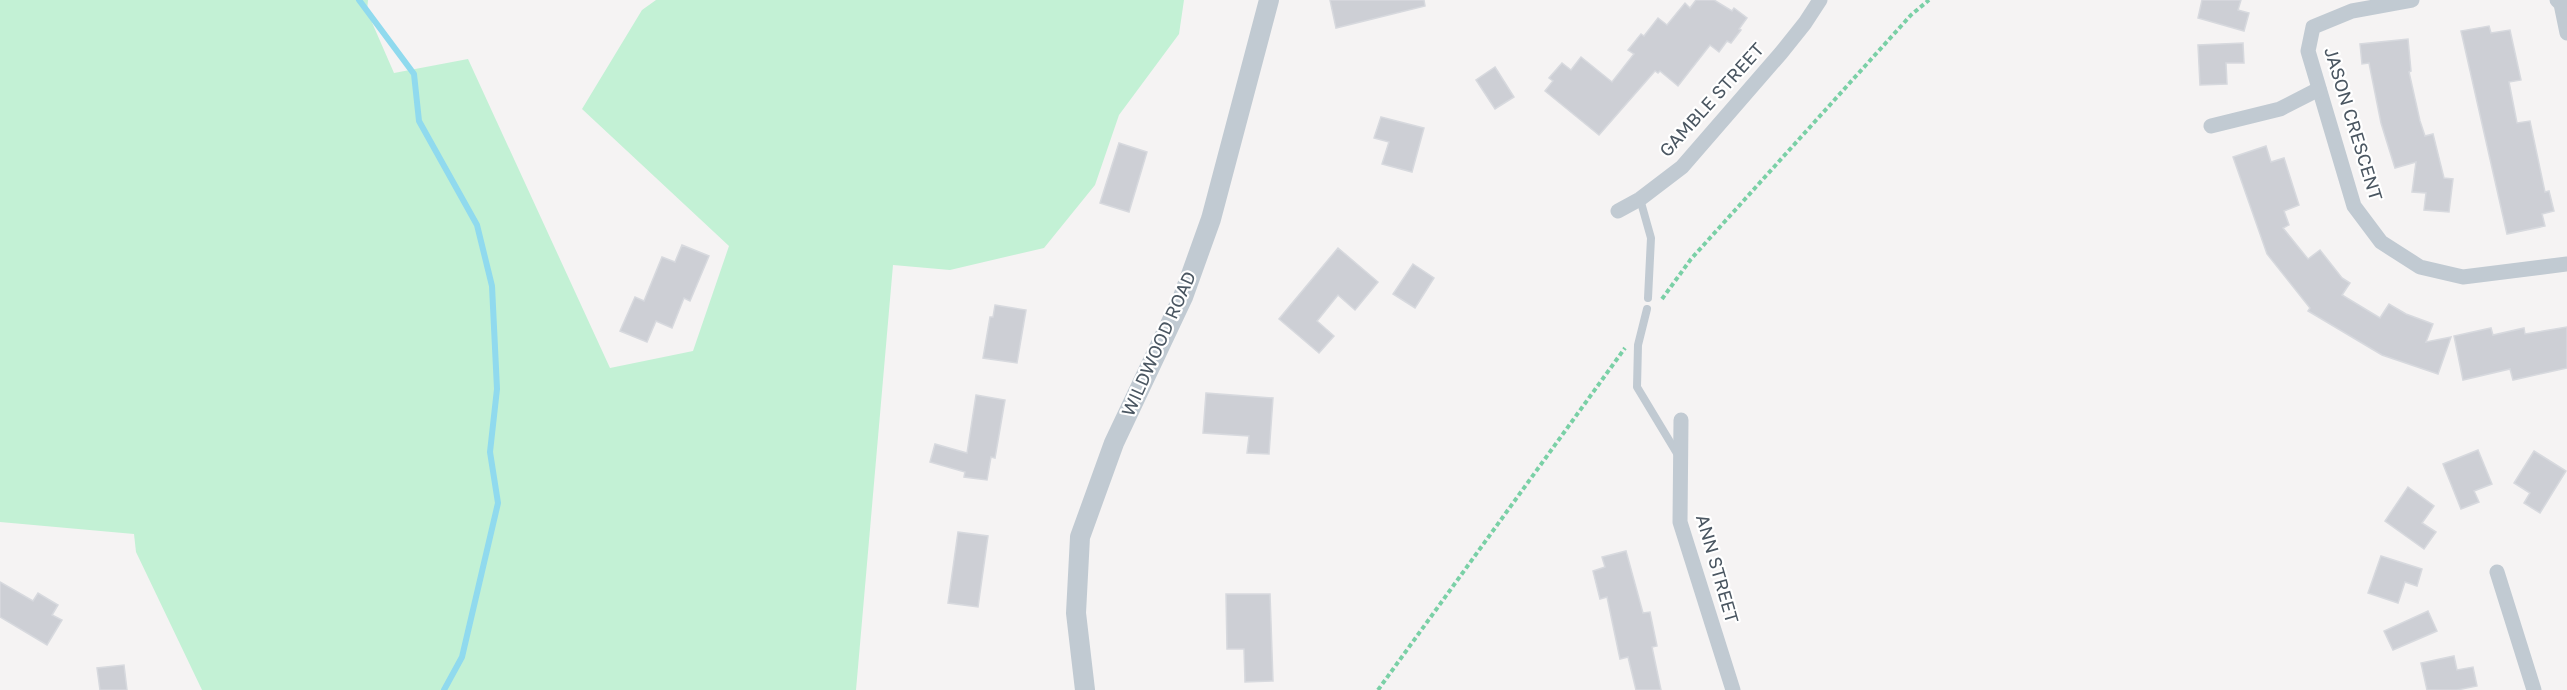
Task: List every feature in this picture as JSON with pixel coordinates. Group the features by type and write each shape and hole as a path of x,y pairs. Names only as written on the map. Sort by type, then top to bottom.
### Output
{"street":[{"name":"WILDWOOD ROAD","path":"1085,690 1076,613 1080,537 1114,443 1184,297 1211,219 1269,0"},
{"name":"GAMBLE STREET","path":"1618,212 1640,199 1682,167 1781,53 1820,0"},
{"name":"JASON CRESCENT","path":"2412,0 2352,11 2313,27 2308,51 2354,206 2381,242 2420,267 2463,277 2567,264"},
{"path":"2557,0 2561,4 2567,33"},
{"path":"2211,126 2280,109 2319,89"},
{"name":"ANN STREET","path":"1681,420 1680,522 1733,690"},
{"path":"2497,572 2534,690"}],"lane":[{"path":"1640,199 1651,238 1648,298"},
{"path":"1647,309 1638,345 1636,387 1681,459"}],"green space":[{"path":"0,0 368,0 367,11 394,73 468,59 610,368 693,351 729,246 582,109 642,10 656,0 1184,0 1179,34 1119,115 1095,185 1044,248 950,270 893,265 856,690 202,690 136,552 134,534 0,522"}],"building":[{"path":"1330,0 1424,0 1425,6 1336,28"},
{"path":"1696,0 1714,0 1732,11 1734,8 1747,18 1739,29 1741,30 1731,43 1727,41 1719,52 1710,45 1678,86 1660,71 1658,73 1655,71 1599,135 1545,91 1553,81 1549,78 1562,63 1571,70 1581,57 1612,82 1634,54 1628,50 1641,34 1644,36 1658,18 1667,25 1685,3 1690,8"},
{"path":"2202,0 2241,0 2238,10 2249,13 2244,31 2198,18"},
{"path":"2489,26 2491,33 2510,30 2521,80 2509,82 2517,123 2530,121 2545,192 2549,191 2554,211 2542,214 2545,226 2507,234 2461,31"},
{"path":"2408,39 2411,71 2409,72 2420,121 2425,136 2433,134 2444,178 2453,179 2449,212 2424,210 2426,193 2412,192 2416,162 2395,168 2381,123 2369,63 2362,64 2360,44"},
{"path":"2243,43 2244,63 2226,63 2227,84 2200,85 2198,45"},
{"path":"1495,67 1514,97 1495,109 1476,80"},
{"path":"1381,117 1424,128 1412,172 1382,164 1389,142 1374,138"},
{"path":"1119,143 1147,152 1129,212 1100,203"},
{"path":"2266,146 2271,162 2284,158 2299,205 2284,211 2289,225 2283,228 2308,259 2320,250 2342,278 2350,283 2342,295 2380,318 2389,304 2406,314 2433,324 2426,342 2451,337 2438,374 2382,355 2308,311 2310,308 2267,254 2233,157"},
{"path":"682,245 709,256 690,301 684,298 672,328 656,321 647,342 620,331 635,297 644,301 662,257 675,262"},
{"path":"1338,248 1378,282 1355,310 1338,295 1317,321 1334,336 1319,353 1279,319"},
{"path":"1413,264 1434,278 1415,308 1393,294"},
{"path":"995,305 1026,310 1017,363 983,358 990,317 993,317"},
{"path":"2567,327 2567,368 2513,380 2510,369 2463,380 2454,336 2491,328 2493,335 2524,328 2525,334"},
{"path":"1206,393 1273,398 1269,454 1247,453 1249,436 1203,433"},
{"path":"976,395 1005,400 995,458 991,457 987,480 964,477 965,472 930,462 935,444 967,453"},
{"path":"2478,450 2492,484 2474,491 2479,502 2461,509 2443,464"},
{"path":"2534,451 2566,471 2540,513 2524,503 2530,493 2514,483"},
{"path":"2408,487 2434,506 2422,523 2436,532 2424,549 2385,521"},
{"path":"958,532 988,536 978,607 948,603"},
{"path":"1626,551 1643,613 1650,612 1657,646 1652,647 1661,690 1636,690 1628,657 1620,659 1607,597 1600,599 1593,571 1605,567 1602,557"},
{"path":"2381,556 2422,569 2417,586 2405,582 2398,603 2368,593"},
{"path":"0,582 33,601 38,593 58,605 52,615 62,620 47,645 0,617"},
{"path":"1226,594 1270,594 1273,681 1245,682 1244,649 1227,649"},
{"path":"2428,611 2437,631 2393,650 2384,631"},
{"path":"2454,656 2457,670 2473,667 2477,686 2457,690 2427,690 2421,663"},
{"path":"124,665 127,690 100,690 97,668"}],"waterway":[{"path":"359,0 414,74 419,121 477,225 492,286 497,389 490,452 498,503 462,657 444,690"}]}
